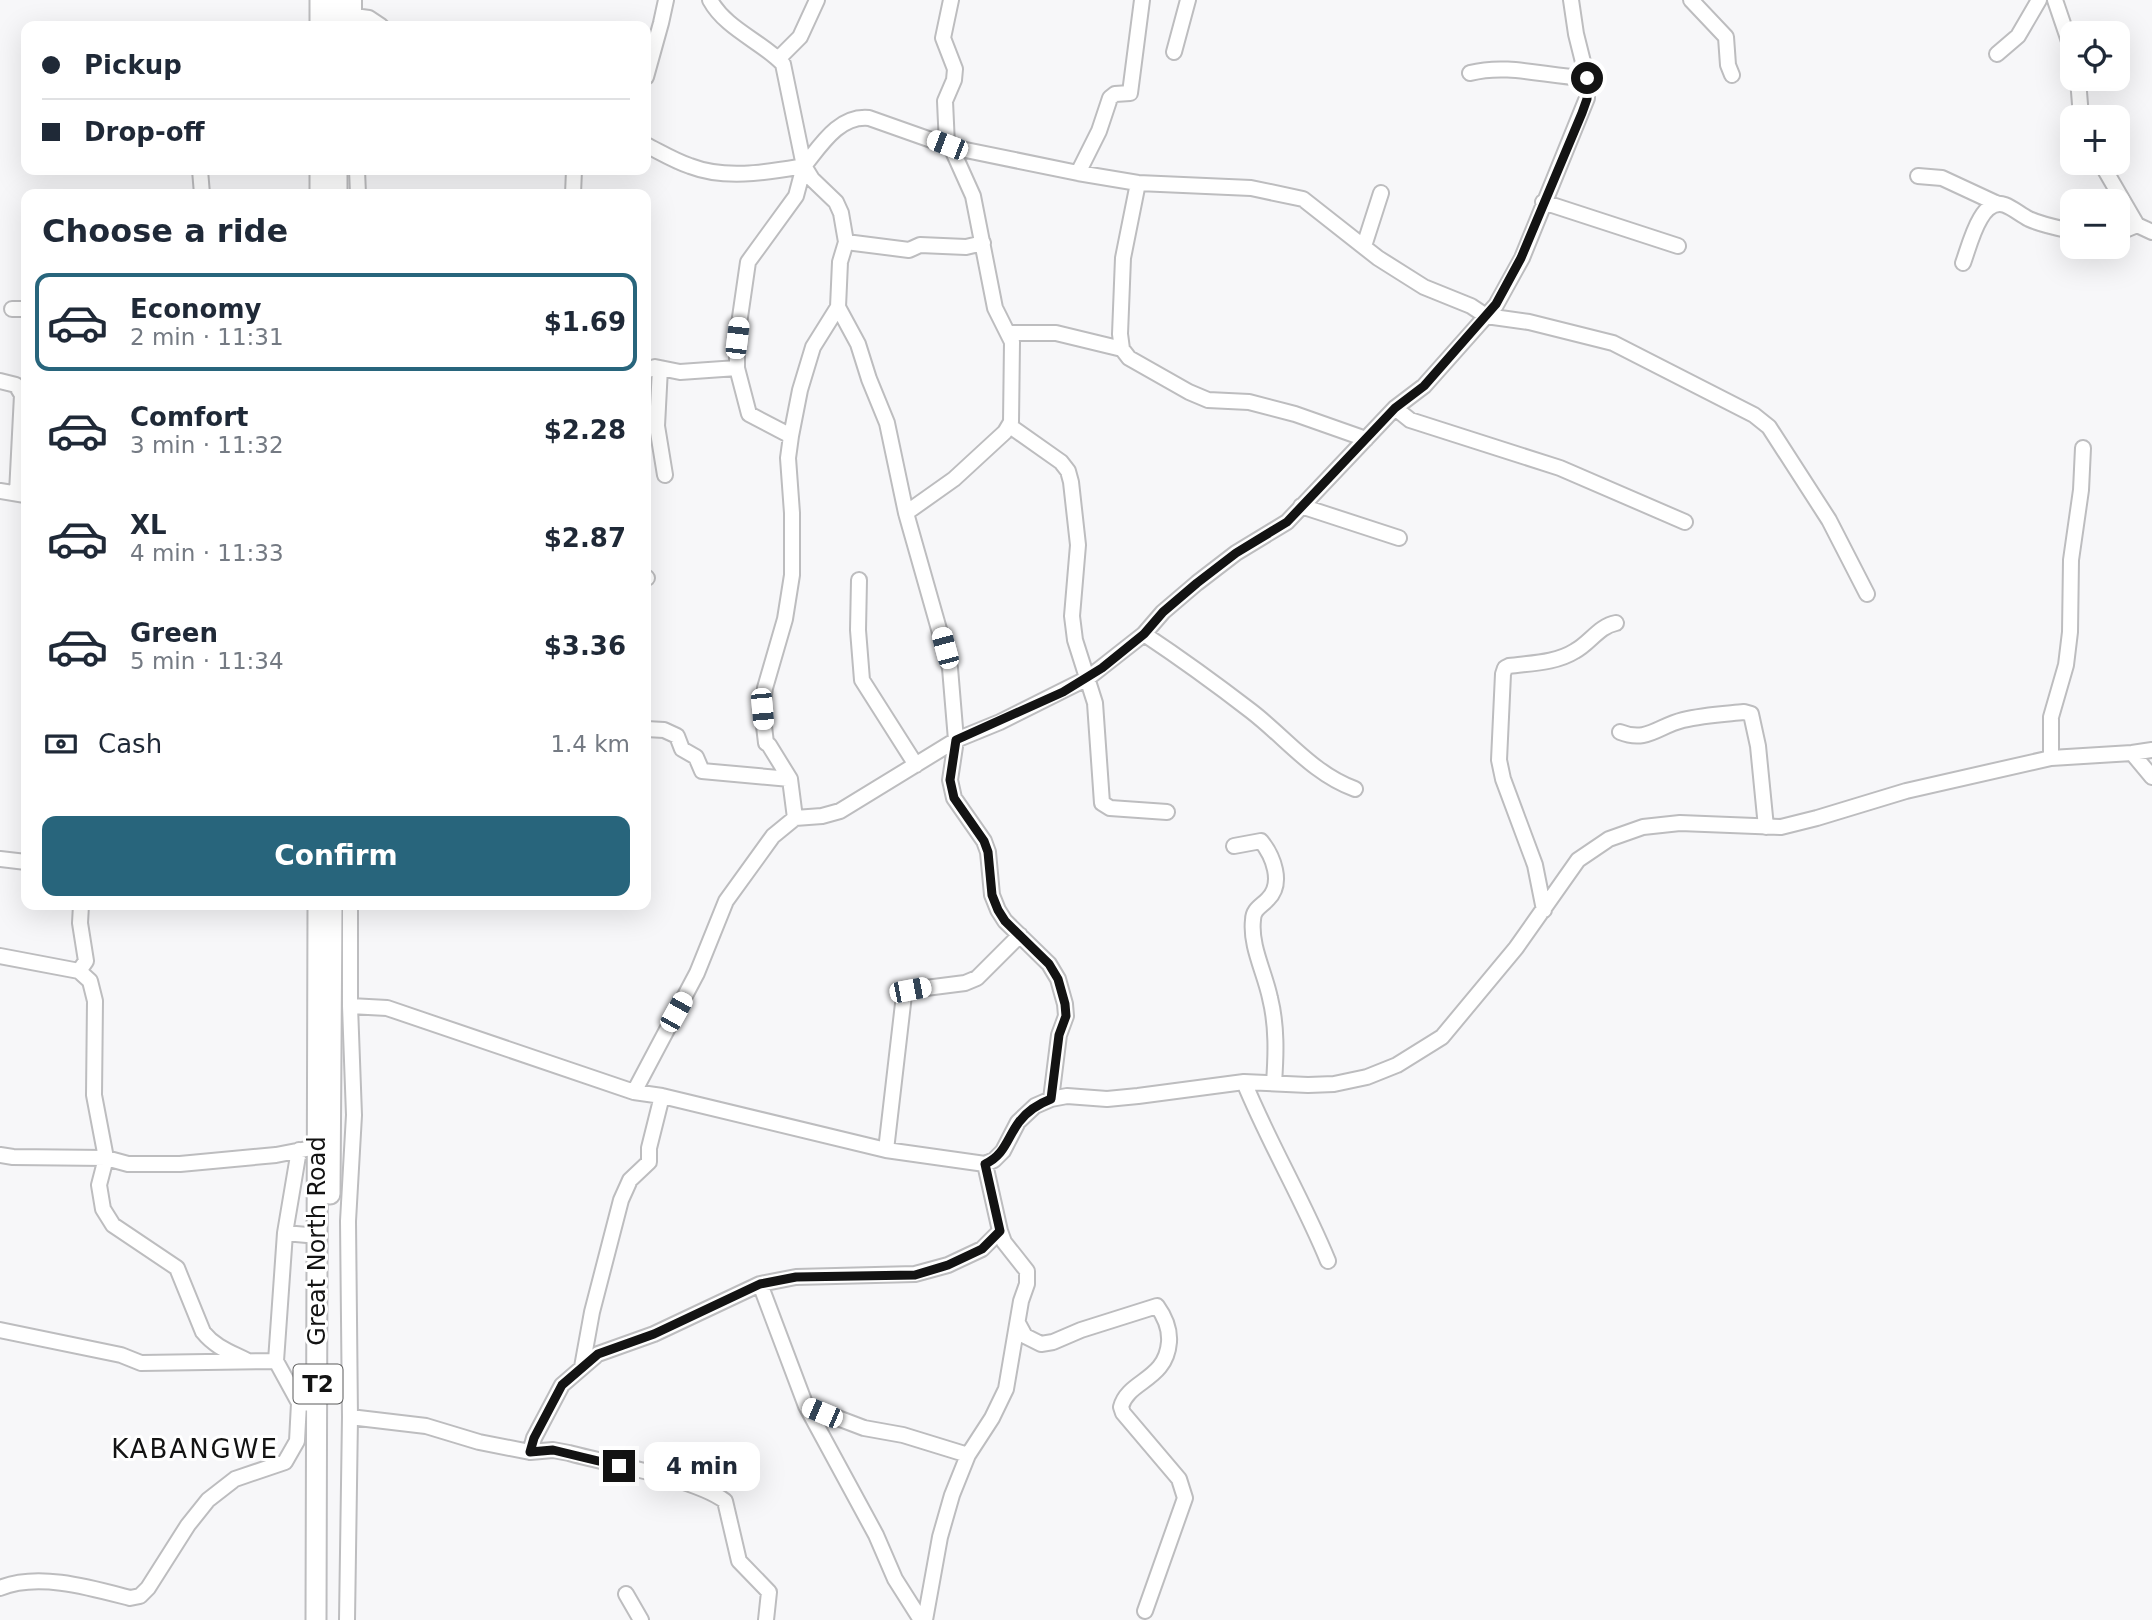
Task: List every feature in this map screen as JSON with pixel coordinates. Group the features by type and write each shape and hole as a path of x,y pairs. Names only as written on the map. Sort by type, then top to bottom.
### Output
{"main road":[{"path":"320,0 320,21"},
{"path":"338,0 348,21"},
{"name":"Great North Road","path":"316,1620 308,1403 318,1236 308,1149 318,910"},
{"name":"Great North Road","path":"329,1620 332,910"}],"street":[{"path":"349,21 354,0"},
{"path":"651,60 666,0"},
{"path":"696,0 712,4 744,35 778,59 786,70 804,166 812,179 836,202 841,213 846,242 840,262 838,307 813,347 800,390 791,436 788,458 792,513 792,575 788,608 765,688 762,709 765,743 790,779 795,818"},
{"path":"778,59 800,37 817,0"},
{"path":"906,513 954,479 1010,426 1013,348 993,303 973,197 949,146 945,101 955,76 954,62 943,38 951,0"},
{"path":"1078,173 1099,131 1110,98 1115,94 1130,93 1142,0"},
{"path":"1174,52 1188,0"},
{"path":"634,1092 697,973 726,901 773,836 795,818 822,816 840,811 956,740 1000,722 1088,678 1144,634 1163,612 1197,583 1244,547 1287,522 1395,408 1424,386 1486,316 1496,304 1521,258 1587,99 1587,78 1571,0"},
{"path":"1691,0 1727,37 1728,65 1732,75"},
{"path":"1997,54 2018,36 2039,0"},
{"path":"2055,0 2062,21"},
{"path":"357,21 369,18 374,21"},
{"path":"1470,73 1487,69 1525,70 1561,77 1587,78"},
{"path":"791,436 749,414 737,368 737,338 748,262 796,195 804,166 828,136 849,120 858,117 885,121 949,146 1078,173 1138,183 1251,188 1303,199 1424,288 1471,306 1486,316 1529,322 1613,343 1754,415 1769,427 1821,508 1867,594"},
{"path":"651,147 706,171 749,173 804,166"},
{"path":"2108,175 2137,225 2152,232"},
{"path":"1918,176 1942,178 2005,205 2031,220 2060,228"},
{"path":"1122,349 1120,334 1123,258 1138,183"},
{"path":"1364,246 1381,194"},
{"path":"1543,202 1678,246"},
{"path":"1963,263 1978,220 1986,210 1998,204"},
{"path":"2130,228 2137,225"},
{"path":"846,242 909,250 920,246 966,247 983,243"},
{"path":"838,307 858,344 884,414 906,513 950,668 956,740 950,780 954,798 984,841 988,852 992,895 998,910 1049,964 1058,979 1065,1004 1066,1016 1059,1035 1051,1099"},
{"path":"1008,333 1056,333 1122,349 1135,363 1208,400 1249,402 1295,414 1366,439"},
{"path":"665,475 657,426 653,370 680,372 737,368"},
{"path":"0,381 16,385 21,392"},
{"path":"1395,408 1410,420 1560,468 1685,522"},
{"path":"1010,426 1055,457 1068,471 1077,533 1072,616 1075,640 1095,703 1102,803 1110,808 1167,812"},
{"path":"2051,758 2051,717 2066,665 2070,632 2071,560 2081,491 2082,448"},
{"path":"0,491 21,494"},
{"path":"1301,506 1399,538"},
{"path":"859,580 858,630 862,680 916,765"},
{"path":"1544,910 1535,865 1503,779 1499,760 1503,674 1509,666 1548,661 1572,653 1601,629 1616,623"},
{"path":"1144,634 1252,711 1314,767 1337,782 1355,789"},
{"path":"1620,732 1631,737 1640,737 1681,720 1744,712 1751,715 1758,746 1766,827"},
{"path":"651,729 664,730 677,736 680,747 696,757 702,771 790,779"},
{"path":"350,1006 387,1008 634,1092 662,1096 886,1150 985,1164 1003,1151 1018,1122 1035,1106 1051,1099 1067,1096 1138,1096 1244,1082 1308,1086 1334,1084 1367,1077 1397,1065 1442,1037 1544,910 1577,860 1609,839 1643,827 1680,823 1781,827 1906,791 2051,758 2152,750"},
{"path":"2132,753 2152,777"},
{"path":"1234,846 1261,841 1275,868 1276,883 1272,894 1258,907 1252,918 1255,944 1273,1013 1276,1057 1274,1083"},
{"path":"0,859 21,861"},
{"path":"79,971 86,961 81,910"},
{"path":"347,1620 350,1417 348,1221 354,1115 350,910"},
{"path":"886,1150 904,995 910,990 965,983 977,978 1020,935"},
{"path":"0,956 79,971 90,981 94,994 94,1095 106,1158 99,1185 103,1209 113,1225 174,1265 203,1332 218,1347 246,1360"},
{"path":"1244,1082 1258,1117 1307,1211 1328,1261"},
{"path":"582,1367 592,1312 621,1200 630,1180 649,1162 649,1147 662,1096"},
{"path":"0,1155 106,1158 128,1164 180,1164 276,1155 308,1149 285,1233 276,1361 308,1403 297,1441 285,1462 235,1479 208,1500 140,1596 130,1598 71,1584 26,1582 0,1588"},
{"path":"923,1620 940,1537 952,1495 968,1455 992,1418 1006,1389 1021,1301 1027,1284 1027,1271 1004,1242 1000,1231 985,1164"},
{"path":"530,1452 534,1438 562,1385 598,1354 654,1334 760,1284 796,1277 915,1275 948,1265 982,1249 1000,1231"},
{"path":"285,1233 318,1236"},
{"path":"760,1284 806,1406 876,1535 895,1579 923,1620"},
{"path":"1018,1323 1025,1336 1041,1344 1157,1306 1163,1314 1169,1339 1165,1359 1155,1373 1126,1397 1121,1407 1123,1413 1179,1479 1185,1498 1145,1611"},
{"path":"0,1330 121,1354 141,1363 276,1361"},
{"path":"806,1406 864,1428 903,1435 968,1455"},
{"path":"350,1417 426,1426 479,1442 530,1452 553,1450 569,1453 674,1480 720,1497 727,1508 739,1560 769,1592 766,1620"},
{"path":"625,1594 641,1620"}],"district":[{"name":"KABANGWE","path":"195,1449"}],"route":[{"path":"619,1466 553,1450 530,1452 534,1438 562,1385 598,1354 654,1334 760,1284 796,1277 915,1275 948,1265 982,1249 1000,1231 985,1164 1003,1151 1018,1122 1035,1106 1051,1099 1059,1035 1066,1016 1065,1004 1058,979 1049,964 1037,949 1005,921 998,910 992,895 988,852 984,841 954,798 950,780 956,740 1063,692 1102,668 1144,634 1163,612 1197,583 1236,553 1287,522 1395,408 1424,386 1496,304 1521,258 1582,113 1587,99 1587,78"}]}
